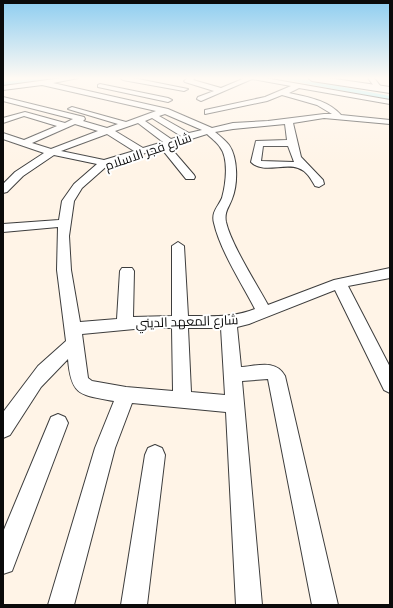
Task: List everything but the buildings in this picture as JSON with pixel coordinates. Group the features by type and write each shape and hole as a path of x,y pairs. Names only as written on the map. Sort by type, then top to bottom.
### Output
{"street":[{"path":"24,143 81,119 35,106"},
{"path":"60,106 129,125"},
{"path":"132,106 154,112 164,111 210,130 225,146 230,158 230,185 227,198 218,216 230,247 264,312"},
{"path":"3,190 20,171 51,152 140,121 161,106"},
{"path":"208,112 226,106"},
{"path":"326,106 332,109 338,116"},
{"path":"364,106 376,110 382,106"},
{"path":"10,110 66,126"},
{"name":"شارع فجر الاسلام","path":"234,404 126,395 88,388 81,382 78,375 64,270 62,243 68,201 85,179 105,163 210,130 280,120 338,116 376,110 390,122"},
{"path":"154,112 189,137"},
{"path":"3,121 23,114"},
{"path":"280,120 293,143 296,158 301,165 316,175 319,184"},
{"path":"140,121 167,144 190,177"},
{"path":"76,122 110,131 141,151"},
{"path":"5,139 24,143 51,152 105,163"},
{"path":"249,158 259,143 293,143"},
{"path":"230,158 249,158 260,164 301,165"},
{"path":"3,228 64,223"},
{"path":"178,246 182,400"},
{"path":"125,323 127,271"},
{"name":"شارع المعهد الديني","path":"74,336 125,323 179,321 229,322 243,320 339,283 390,272"},
{"path":"339,283 390,385"},
{"path":"229,322 249,605"},
{"path":"3,428 39,377 74,336"},
{"path":"232,375 270,372 276,376 325,605"},
{"path":"61,605 105,448 126,395"},
{"path":"3,562 58,423"},
{"path":"134,605 155,455"}]}
